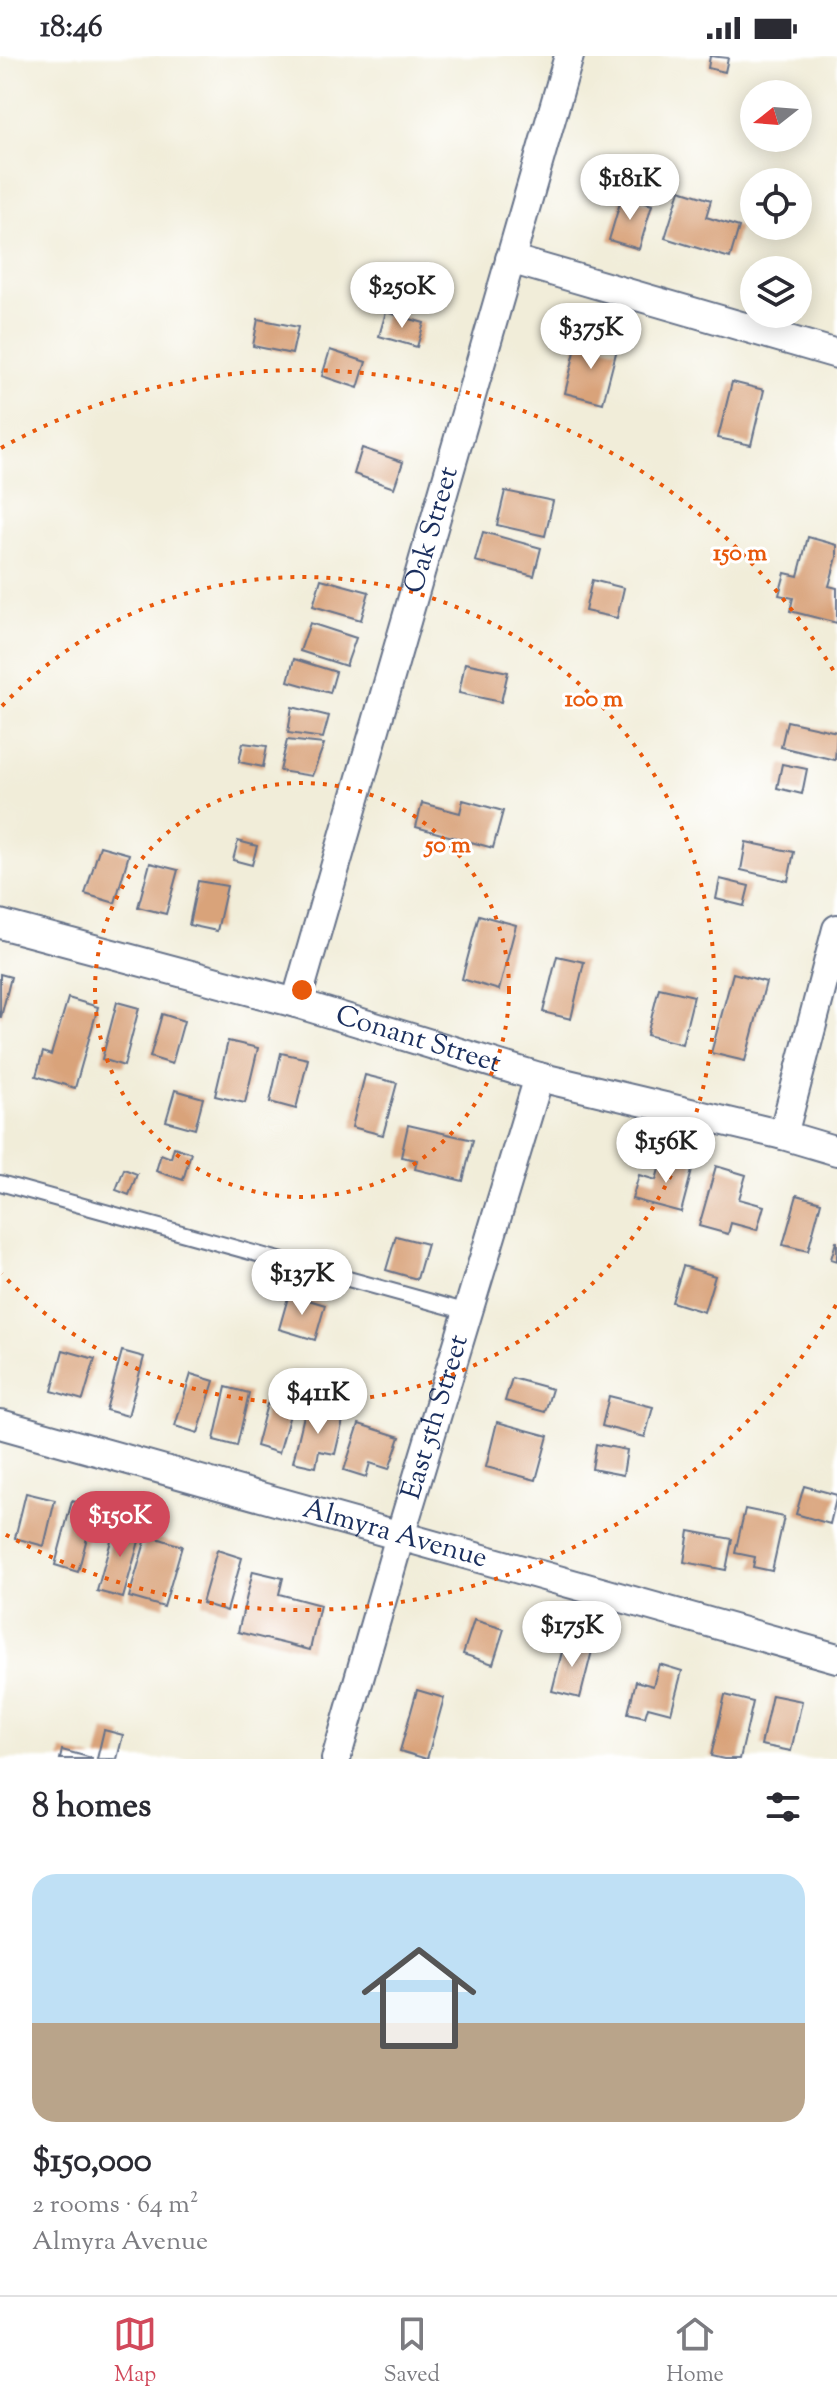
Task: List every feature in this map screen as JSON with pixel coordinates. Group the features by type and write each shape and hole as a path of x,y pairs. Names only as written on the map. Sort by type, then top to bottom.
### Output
{"street":[{"name":"Oak Street","path":"296,1003 569,56"},
{"path":"510,259 837,354"},
{"name":"Conant Street","path":"0,924 296,1003 539,1077 783,1135 837,1151"},
{"path":"783,1135 837,929"},
{"name":"East 5th Street","path":"336,1759 539,1077"},
{"name":"Almyra Avenue","path":"0,1424 837,1658"}],"lane":[{"path":"0,1183 468,1312"}],"building":[{"path":"710,56 728,58 725,72 708,68"},
{"path":"680,190 711,200 706,217 739,227 730,258 665,238"},
{"path":"622,196 652,205 639,249 609,240"},
{"path":"386,312 424,323 417,347 379,336"},
{"path":"258,319 298,327 292,354 253,346"},
{"path":"578,339 617,349 603,403 565,393"},
{"path":"330,350 366,362 358,388 322,376"},
{"path":"732,382 764,390 751,445 718,438"},
{"path":"362,448 403,462 394,488 354,474"},
{"path":"505,491 553,501 545,536 497,525"},
{"path":"483,532 541,548 534,576 475,561"},
{"path":"808,537 837,545 829,586 837,588 837,623 790,611 793,598 779,595 785,573 798,576"},
{"path":"321,579 369,592 361,620 313,606"},
{"path":"592,580 624,588 617,618 585,611"},
{"path":"310,623 356,638 346,666 300,651"},
{"path":"294,659 336,672 330,693 288,681"},
{"path":"465,663 508,672 501,702 459,693"},
{"path":"292,707 329,716 323,738 288,733"},
{"path":"787,721 837,732 835,760 781,747"},
{"path":"287,740 324,744 312,776 280,771"},
{"path":"243,743 267,746 263,767 239,762"},
{"path":"782,764 807,769 802,794 777,788"},
{"path":"463,800 503,811 493,848 416,827 422,803 460,813"},
{"path":"238,841 257,846 252,865 233,860"},
{"path":"746,842 794,852 788,881 741,870"},
{"path":"100,846 129,854 115,903 85,894"},
{"path":"150,863 178,870 166,914 138,907"},
{"path":"720,879 749,886 744,906 716,899"},
{"path":"198,881 227,886 217,931 189,925"},
{"path":"479,915 516,925 499,990 462,979"},
{"path":"557,956 584,962 571,1019 543,1012"},
{"path":"733,973 766,982 745,1061 711,1053"},
{"path":"0,974 11,977 1,1017 0,1017"},
{"path":"659,988 694,996 682,1044 647,1035"},
{"path":"68,998 98,1007 75,1088 36,1076 43,1052 51,1055"},
{"path":"117,1002 139,1008 124,1066 102,1059"},
{"path":"162,1014 184,1021 172,1064 150,1057"},
{"path":"228,1041 258,1048 245,1103 215,1096"},
{"path":"281,1053 308,1059 296,1109 270,1102"},
{"path":"365,1075 397,1083 383,1135 352,1127"},
{"path":"175,1090 203,1098 195,1129 166,1121"},
{"path":"408,1125 473,1140 463,1181 415,1169 417,1160 401,1157"},
{"path":"174,1147 191,1153 183,1180 156,1171 161,1154 171,1158"},
{"path":"663,1155 694,1163 681,1212 632,1199 639,1175 656,1180"},
{"path":"716,1166 746,1175 739,1199 764,1206 757,1230 731,1223 728,1234 699,1226"},
{"path":"124,1169 137,1174 129,1195 116,1190"},
{"path":"797,1195 821,1202 808,1251 783,1245"},
{"path":"396,1236 427,1244 417,1279 386,1270"},
{"path":"837,1242 837,1261 831,1259"},
{"path":"683,1266 715,1276 704,1312 672,1302"},
{"path":"289,1294 325,1305 315,1340 279,1329"},
{"path":"63,1350 95,1359 83,1400 52,1391"},
{"path":"122,1351 144,1357 128,1416 106,1410"},
{"path":"191,1374 214,1381 198,1433 175,1426"},
{"path":"512,1378 552,1389 545,1412 505,1401"},
{"path":"226,1387 249,1393 237,1446 214,1440"},
{"path":"609,1396 653,1407 645,1437 602,1426"},
{"path":"267,1404 291,1411 279,1453 256,1446"},
{"path":"306,1407 344,1416 335,1454 319,1451 316,1467 293,1462"},
{"path":"497,1422 548,1436 536,1480 486,1467"},
{"path":"359,1424 400,1437 389,1469 370,1463 366,1477 344,1470"},
{"path":"596,1444 627,1450 623,1475 592,1469"},
{"path":"804,1486 837,1495 830,1524 796,1514"},
{"path":"26,1493 55,1500 44,1546 15,1538"},
{"path":"72,1501 95,1507 78,1572 55,1565"},
{"path":"745,1509 784,1517 772,1571 753,1567 755,1557 735,1553"},
{"path":"117,1519 143,1527 123,1598 97,1591"},
{"path":"689,1531 732,1539 726,1570 684,1562"},
{"path":"147,1535 182,1546 164,1607 129,1597"},
{"path":"217,1550 242,1558 227,1611 202,1603"},
{"path":"253,1571 283,1578 279,1594 320,1605 310,1650 238,1632"},
{"path":"474,1620 504,1629 493,1664 463,1654"},
{"path":"565,1640 593,1647 580,1698 552,1691"},
{"path":"659,1664 682,1671 671,1713 648,1707 645,1717 628,1713 636,1681 653,1686"},
{"path":"417,1690 444,1698 427,1759 400,1751"},
{"path":"725,1695 753,1702 740,1759 711,1756"},
{"path":"772,1695 802,1701 791,1751 761,1745"},
{"path":"104,1730 123,1735 117,1759 97,1759"},
{"path":"62,1750 92,1758 92,1759 60,1759"}]}
